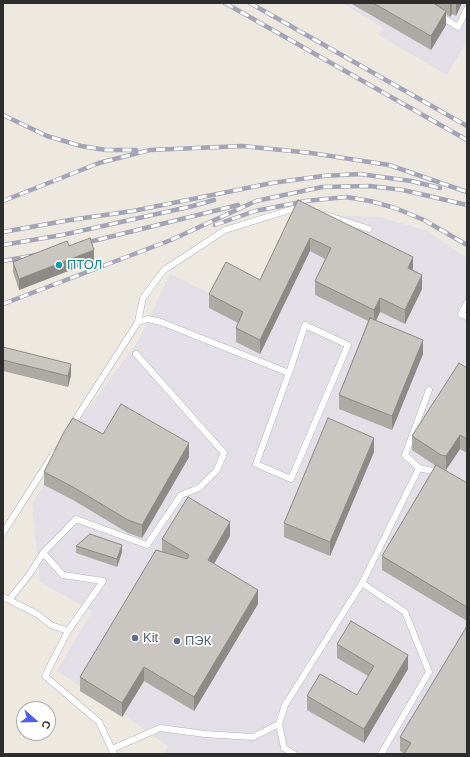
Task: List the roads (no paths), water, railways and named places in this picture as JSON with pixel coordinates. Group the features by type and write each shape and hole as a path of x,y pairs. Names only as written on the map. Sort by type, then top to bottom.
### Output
{"lane":[{"path":"432,11 458,27 467,9"},
{"path":"70,427 138,322 143,298 164,270 224,230 299,206 306,209"},
{"path":"320,213 368,229"},
{"path":"467,303 461,314 467,317"},
{"path":"138,322 148,319 161,322 289,373"},
{"path":"305,325 348,345 291,479 256,464 289,373 305,325"},
{"path":"9,600 29,575 43,554 76,520 147,545 181,495 199,488 217,470 224,453 136,354"},
{"path":"429,390 405,455 419,468 447,475"},
{"path":"3,533 58,447"},
{"path":"294,754 284,748 279,724 285,705 362,583 419,468"},
{"path":"43,554 63,575 103,581 68,631 45,676 99,722 113,751 160,728 205,734 252,737 279,724"},
{"path":"362,583 405,612 429,672 381,754"},
{"path":"3,597 37,614 51,626 68,631"}],"railway":[{"path":"225,3 467,140"},
{"path":"250,3 467,126"},
{"path":"3,115 47,136 81,146 106,150 136,150"},
{"path":"3,201 99,163 150,150 242,146 311,153 389,165 467,192"},
{"path":"3,232 133,211 272,183 323,176 360,174 411,181 440,188"},
{"path":"3,304 171,240 256,201 322,187 370,186 403,190 467,205"},
{"path":"215,225 255,211 306,201 346,197 370,201 395,208 424,220 467,245"},
{"path":"3,245 62,235 214,200"},
{"path":"81,244 238,205"},
{"path":"3,261 36,255"}],"place":[{"name":"ПТОЛ","path":"59,265"},
{"name":"Kit","path":"135,638"},
{"name":"ПЭК","path":"177,641"}]}
